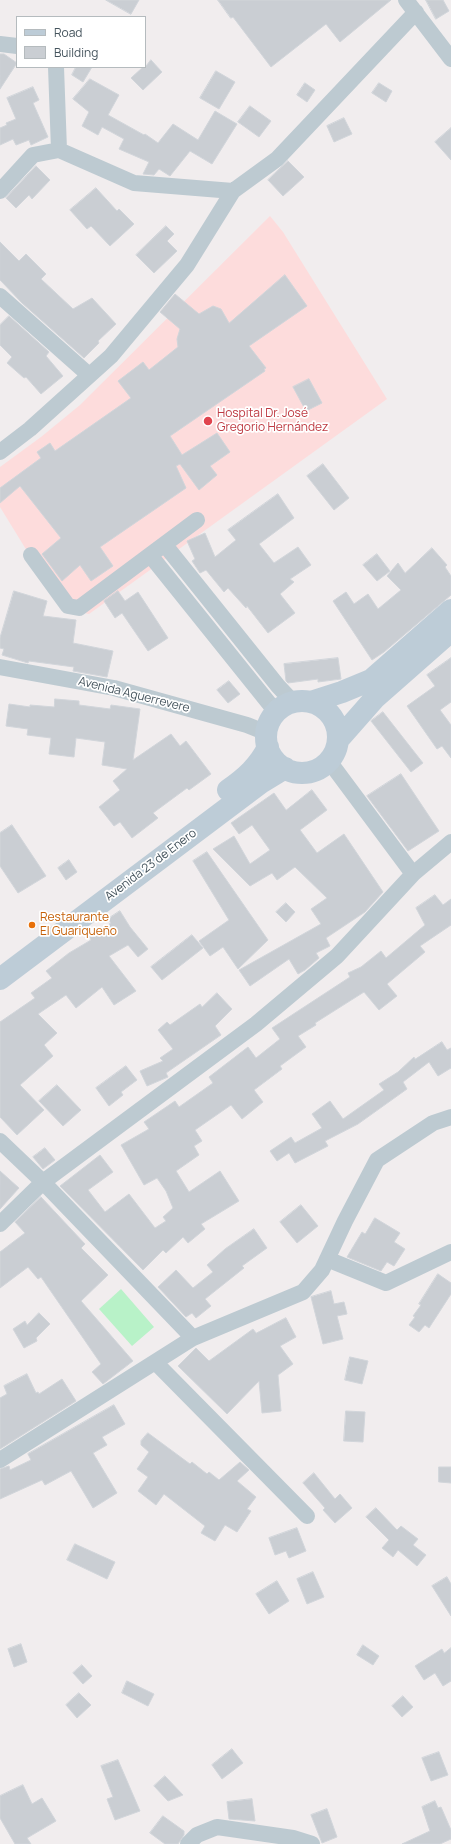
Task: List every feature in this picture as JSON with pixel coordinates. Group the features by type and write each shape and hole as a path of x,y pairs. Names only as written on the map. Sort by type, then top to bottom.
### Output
{"main road":[{"path":"293,705 342,692 371,680 451,610"},
{"path":"338,740 375,698 451,631"},
{"path":"267,740 277,763 296,772 308,772 319,768 329,761 336,751 338,740 338,730 335,720 321,705 293,705"},
{"name":"Avenida 23 de Enero","path":"0,966 242,779 262,761 267,740 268,725 293,705"},
{"name":"Avenida 23 de Enero","path":"0,979 262,782 285,768"}],"street":[{"path":"0,452 30,429 111,356 187,265 233,191 277,159 411,6 451,59"},
{"path":"0,44 16,46"},
{"path":"56,68 59,150"},
{"path":"0,191 33,155 59,150 134,182 233,191"},
{"path":"0,296 90,375"},
{"path":"30,555 68,606 79,608 197,520"},
{"path":"165,545 293,705"},
{"path":"150,556 293,705"},
{"name":"Avenida Aguerrevere","path":"0,666 114,688 247,725 267,740"},
{"path":"329,761 413,874"},
{"path":"0,1224 43,1182 256,1024 337,956 413,874 451,842"},
{"path":"0,1460 194,1338 303,1292 322,1270 345,1221 377,1160 433,1123 451,1117"},
{"path":"0,1141 43,1182 194,1338"},
{"path":"327,1259 386,1282 451,1252"},
{"path":"155,1362 307,1516"},
{"path":"188,1844 197,1835 217,1827 293,1838 312,1844"}],"shaded area":[{"name":"Hospital Dr. José Gregorio Hernández","path":"270,216 283,232 387,399 89,614 62,608 0,507 0,467 41,437 80,405"}],"green space":[{"path":"121,1289 154,1327 132,1346 99,1309"}],"building":[{"path":"106,0 139,0 131,14"},
{"path":"218,0 391,0 340,42 326,24 271,67 233,17 231,18"},
{"path":"426,0 443,0 449,11 436,19"},
{"path":"0,54 4,54 16,62 16,65 0,89"},
{"path":"151,60 162,72 143,90 131,78 142,68 146,68"},
{"path":"76,68 91,68 83,82 72,75"},
{"path":"216,71 235,82 219,109 200,98"},
{"path":"90,79 119,95 108,115 144,135 145,134 158,143 173,124 198,140 215,111 237,124 212,164 190,151 170,176 159,169 154,175 143,174 149,162 119,149 124,139 102,127 98,135 82,126 89,112 73,99"},
{"path":"305,83 315,90 307,102 297,95"},
{"path":"379,83 392,91 386,102 372,93"},
{"path":"33,87 39,100 33,103 48,137 31,145 29,140 16,145 13,139 0,145 0,128 7,125 6,123 16,119 7,98"},
{"path":"250,106 271,121 259,137 238,122"},
{"path":"344,118 352,134 334,142 327,126"},
{"path":"451,128 451,160 435,142"},
{"path":"288,161 304,177 283,196 268,180"},
{"path":"36,166 50,180 32,199 29,195 16,208 6,198"},
{"path":"96,188 117,211 119,209 134,224 110,246 91,226 87,229 70,210"},
{"path":"166,226 174,234 167,241 177,251 154,273 136,255"},
{"path":"0,242 19,261 26,254 46,274 41,279 73,309 92,298 116,324 98,341 99,343 84,358 22,303 0,280"},
{"path":"285,275 307,306 249,346 266,368 264,369 265,371 170,436 182,455 217,433 230,452 210,466 217,475 199,490 180,464 176,466 186,488 100,547 113,566 91,581 80,565 62,581 42,554 61,538 20,486 0,503 0,488 41,458 37,452 50,443 55,451 131,398 118,381 143,362 149,370 178,347 177,339 180,329 160,312 175,294 199,314 213,306 221,309 229,323"},
{"path":"9,316 49,352 46,356 63,376 41,394 26,377 24,378 7,363 12,357 0,345 0,325"},
{"path":"309,379 322,403 306,411 293,387"},
{"path":"323,464 349,498 334,510 307,476"},
{"path":"278,494 294,518 259,544 274,563 298,547 311,565 290,579 294,582 280,594 295,613 268,633 247,606 246,608 228,588 224,592 206,570 200,573 192,561 195,559 187,541 205,533 215,557 236,540 228,530"},
{"path":"432,548 447,565 445,567 451,576 451,595 384,652 372,660 333,601 346,592 354,604 368,594 378,609 401,590 387,576 398,563 405,573"},
{"path":"377,554 390,571 377,581 363,565"},
{"path":"14,591 47,601 43,616 76,620 73,643 113,651 107,677 73,671 74,667 29,661 28,663 2,655 4,649 0,648 0,638"},
{"path":"118,591 125,601 138,592 168,638 148,651 122,613 115,618 104,601"},
{"path":"338,658 341,679 318,682 318,679 288,683 286,681 284,664"},
{"path":"451,658 451,702 440,710 451,725 451,758 442,746 437,749 407,706 435,686 427,675"},
{"path":"229,681 240,694 228,703 217,690"},
{"path":"55,699 79,701 79,705 110,709 111,705 140,709 133,760 171,734 180,746 186,741 211,774 189,790 187,788 153,813 158,818 132,838 120,822 114,826 99,807 120,790 113,781 127,769 102,765 105,742 76,738 74,757 49,754 51,738 27,735 28,729 6,726 9,704 30,707 30,705 54,707"},
{"path":"383,712 423,763 411,772 371,721"},
{"path":"401,774 439,831 408,851 367,796"},
{"path":"312,790 327,810 300,830 317,853 344,834 383,892 365,912 326,938 330,946 316,953 319,958 305,970 298,974 289,959 250,986 239,970 321,924 311,909 327,898 295,867 277,880 272,873 250,886 213,849 234,836 250,864 270,850 252,825 239,834 231,823 274,793 286,810"},
{"path":"12,825 46,876 18,893 0,866 0,833"},
{"path":"207,852 268,940 238,969 223,947 210,956 199,941 229,920 193,861"},
{"path":"69,860 77,872 66,880 58,868"},
{"path":"435,895 443,905 451,899 451,925 420,946 425,952 387,984 397,996 379,1010 364,992 315,1023 316,1025 298,1036 306,1047 280,1066 282,1069 254,1090 263,1102 242,1119 231,1105 195,1130 202,1141 194,1146 199,1155 176,1171 189,1192 220,1171 239,1201 201,1224 205,1229 188,1243 183,1237 166,1253 163,1250 143,1270 60,1186 100,1155 113,1172 88,1190 105,1212 129,1194 155,1228 166,1221 163,1217 173,1208 166,1191 157,1178 144,1185 121,1145 149,1129 144,1122 175,1101 179,1107 213,1083 209,1077 248,1047 256,1058 280,1039 272,1028 350,977 348,973 361,967 381,951 386,958 425,925 416,908"},
{"path":"286,903 295,912 286,922 276,912"},
{"path":"120,911 130,927 148,949 138,957 128,945 109,956 136,991 114,1005 102,987 76,1008 66,995 38,1014 57,1033 44,1045 53,1056 20,1085 44,1110 17,1135 0,1117 0,1022 35,998 31,993 52,978 46,971 69,953 91,940 89,936 111,923 108,919"},
{"path":"192,935 203,948 162,980 151,967"},
{"path":"217,993 232,1009 215,1026 221,1035 166,1073 168,1077 147,1086 140,1071 163,1061 160,1058 173,1049 158,1030 167,1022 170,1025 200,1004 202,1007"},
{"path":"442,1042 447,1050 451,1048 451,1068 438,1076 429,1062 403,1082 407,1089 358,1124 325,1141 328,1146 295,1163 289,1153 277,1161 270,1151 291,1137 295,1143 322,1128 312,1114 330,1101 343,1119 384,1090 379,1084 398,1072 414,1057 415,1059"},
{"path":"126,1066 137,1080 121,1092 123,1095 109,1106 96,1088"},
{"path":"57,1085 81,1110 63,1126 39,1101"},
{"path":"45,1148 55,1160 43,1169 33,1157"},
{"path":"0,1171 19,1188 0,1209"},
{"path":"41,1197 85,1244 81,1248 108,1275 81,1301 133,1361 103,1384 92,1372 101,1364 41,1277 38,1279 28,1267 0,1288 0,1252 25,1233 15,1222"},
{"path":"301,1205 318,1226 297,1243 280,1222"},
{"path":"375,1218 400,1233 394,1242 405,1249 394,1266 387,1262 381,1271 347,1257 362,1232 365,1234"},
{"path":"254,1229 267,1248 242,1266 244,1268 205,1299 211,1306 196,1318 192,1313 186,1317 158,1287 176,1270 193,1288 213,1272 207,1265 225,1249"},
{"path":"438,1274 451,1283 451,1294 429,1328 425,1325 419,1332 409,1325 415,1317 413,1316 421,1305 419,1304"},
{"path":"331,1291 334,1304 344,1302 347,1314 337,1316 343,1339 323,1344 311,1297"},
{"path":"39,1313 50,1324 36,1338 37,1341 24,1348 13,1329 25,1321 27,1325"},
{"path":"286,1318 296,1337 280,1346 293,1364 278,1375 281,1411 262,1413 259,1381 227,1414 178,1366 196,1348 209,1361 253,1329 256,1333"},
{"path":"350,1357 368,1361 362,1384 345,1380"},
{"path":"27,1374 36,1393 38,1392 39,1394 62,1379 76,1401 0,1449 0,1398 7,1394 4,1386"},
{"path":"114,1405 125,1424 102,1437 107,1445 93,1453 117,1493 93,1508 71,1471 45,1485 42,1480 0,1499 0,1469 9,1466 10,1470 31,1460 28,1454"},
{"path":"346,1411 365,1412 363,1442 344,1441"},
{"path":"148,1433 190,1464 192,1462 207,1474 209,1472 219,1480 240,1462 249,1470 237,1481 256,1497 247,1509 251,1511 237,1532 225,1525 215,1541 201,1533 205,1526 164,1494 156,1505 138,1491 148,1477 137,1469 149,1452 141,1445 141,1441"},
{"path":"439,1467 451,1467 451,1483 439,1482"},
{"path":"314,1473 335,1499 340,1494 352,1508 335,1523 323,1510 325,1508 303,1483"},
{"path":"376,1508 397,1530 401,1526 418,1539 413,1545 426,1555 417,1566 398,1550 393,1557 382,1548 389,1540 366,1517"},
{"path":"297,1528 306,1551 289,1558 286,1551 275,1555 269,1538"},
{"path":"75,1544 115,1562 107,1579 67,1560"},
{"path":"313,1572 324,1597 307,1604 297,1579"},
{"path":"447,1577 451,1584 451,1616 432,1586"},
{"path":"277,1581 289,1601 269,1614 256,1594"},
{"path":"21,1644 27,1662 14,1667 8,1649"},
{"path":"363,1645 379,1656 373,1665 357,1655"},
{"path":"451,1648 451,1681 443,1686 435,1673 424,1680 415,1666 442,1649 444,1653"},
{"path":"82,1665 92,1676 83,1684 73,1673"},
{"path":"127,1681 154,1694 148,1706 122,1693"},
{"path":"79,1693 91,1705 77,1718 66,1705"},
{"path":"403,1696 413,1707 402,1717 392,1706"},
{"path":"232,1749 243,1763 222,1779 212,1765"},
{"path":"439,1752 448,1775 431,1781 422,1758"},
{"path":"118,1760 140,1811 115,1820 107,1799 113,1797 101,1766"},
{"path":"165,1776 183,1795 168,1801 154,1786"},
{"path":"23,1785 32,1804 42,1798 56,1821 27,1838 31,1844 15,1844 0,1818 0,1796"},
{"path":"252,1799 255,1821 229,1819 227,1802"},
{"path":"435,1801 438,1808 441,1807 451,1830 451,1839 440,1844 402,1844 430,1831 422,1807"},
{"path":"327,1809 337,1837 322,1843 311,1815"},
{"path":"163,1816 184,1831 184,1835 178,1844 165,1844 150,1833"}],"place":[{"name":"Hospital Dr. José Gregorio Hernández","path":"208,421"},
{"name":"Restaurante El Guariqueño","path":"32,925"}]}
